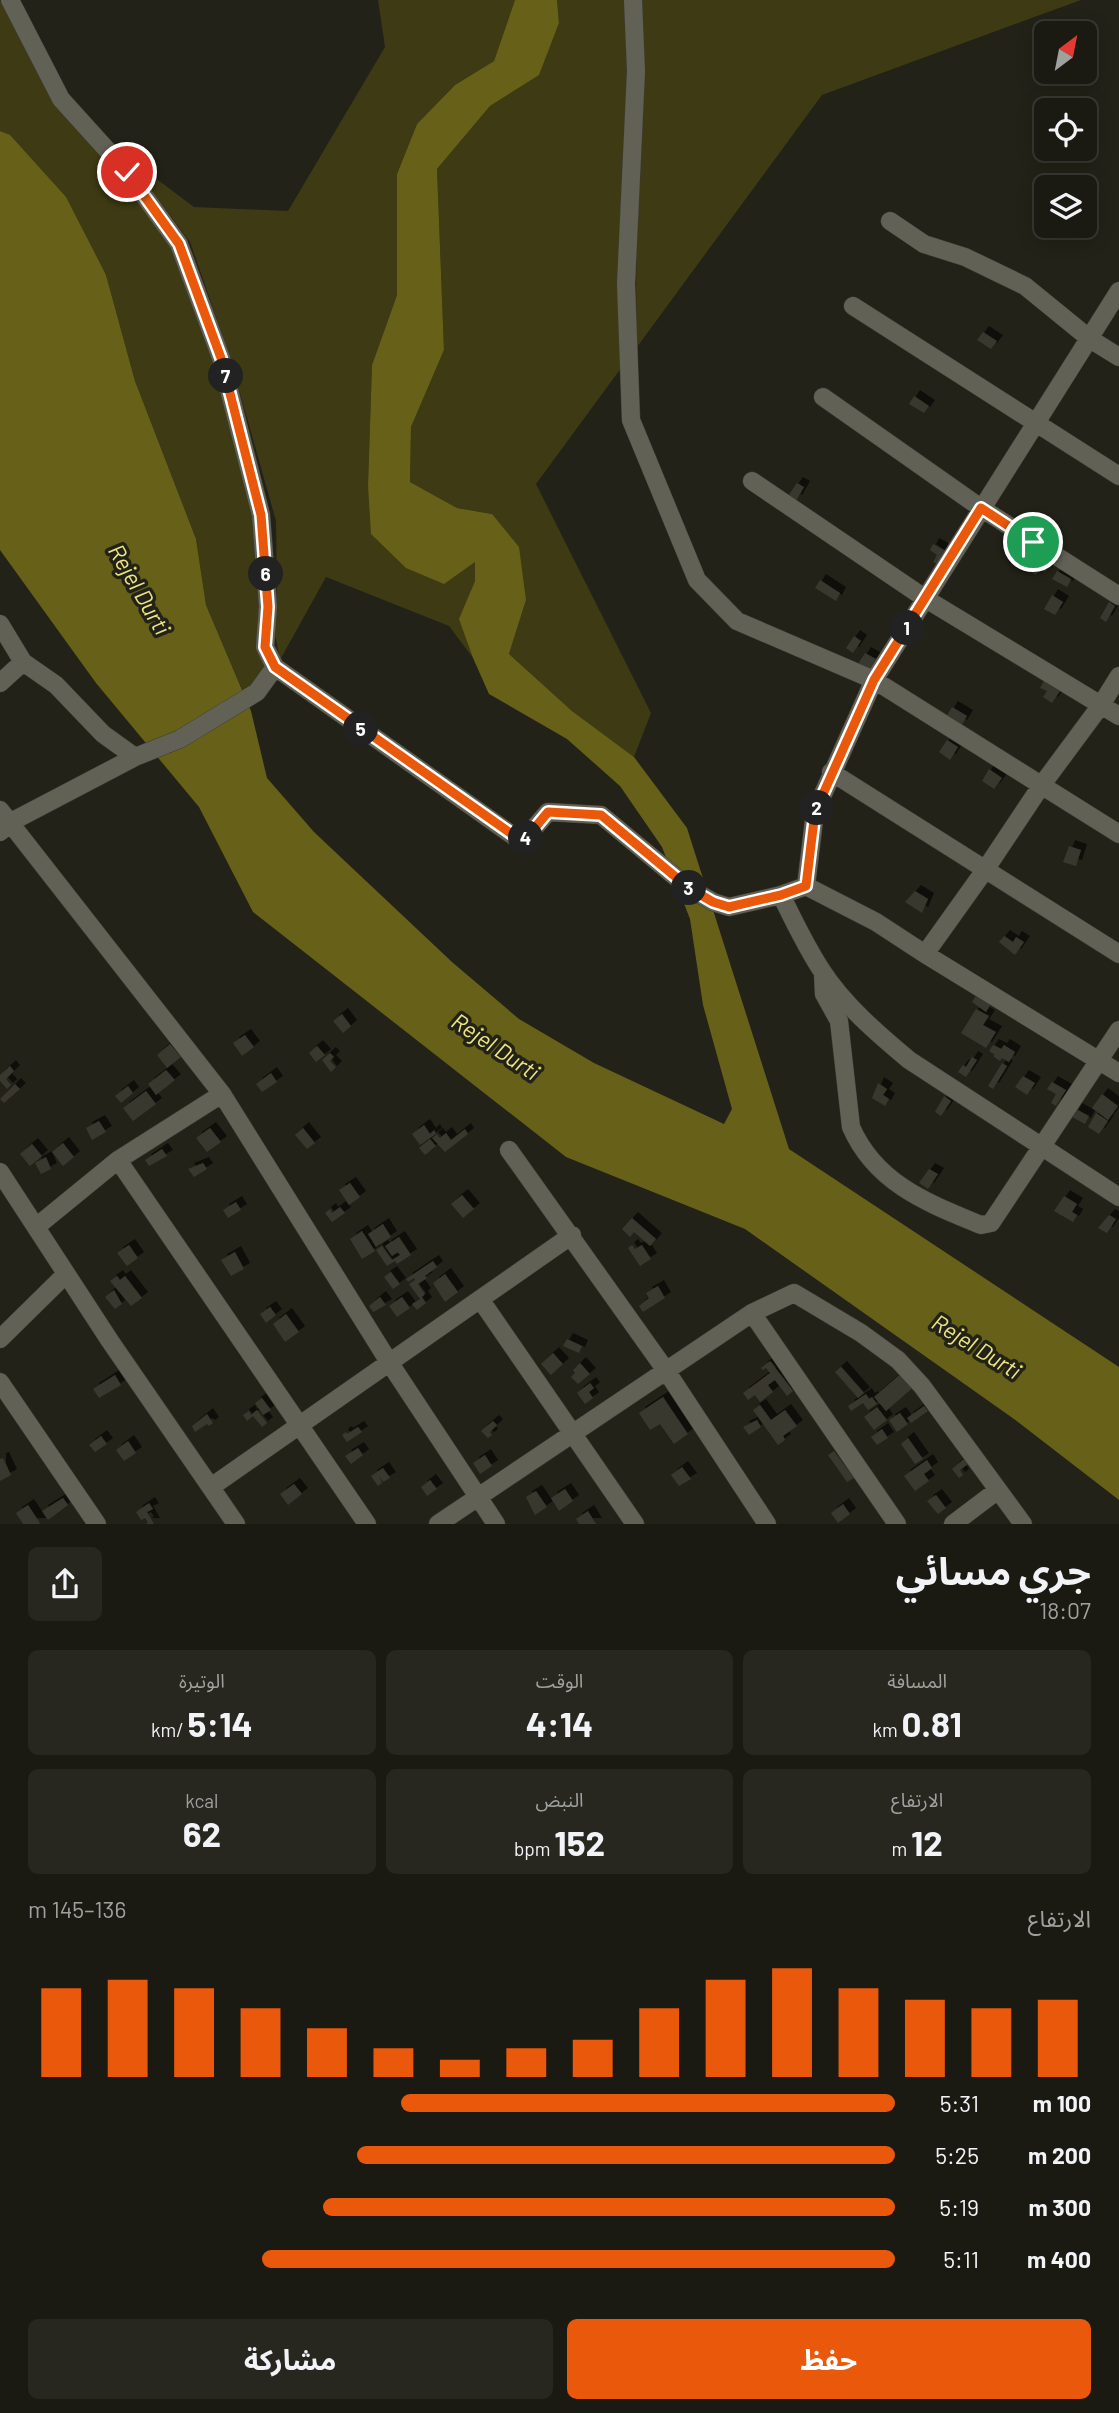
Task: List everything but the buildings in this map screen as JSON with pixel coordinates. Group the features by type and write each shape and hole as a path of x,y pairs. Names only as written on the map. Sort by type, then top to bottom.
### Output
{"street":[{"path":"10,0 61,99 127,172 179,244 221,358 261,515 268,607 265,647 275,667 523,842 548,812 601,815 689,888 713,902 729,907 781,895 806,886 876,922 1119,1073"},
{"path":"633,0 636,71 626,284 631,420 697,580 737,621 874,680 1119,834"},
{"path":"890,221 924,244 965,257 1025,286 1090,339 1119,357"},
{"path":"806,886 815,812 874,680 1119,292"},
{"path":"853,306 1119,476"},
{"path":"823,397 981,508 1119,596"},
{"path":"752,481 926,599 1119,716"},
{"path":"0,624 23,662 56,685 103,734 135,757"},
{"path":"0,683 23,662"},
{"path":"275,667 257,692 180,738 4,821 222,1094 389,1362 496,1524"},
{"path":"925,954 1119,676"},
{"path":"831,772 1119,954"},
{"path":"781,895 823,974 851,1006 909,1060 1119,1197"},
{"path":"823,974 824,994 839,1021 851,1127 856,1139 874,1164 916,1198 981,1225 990,1223 1119,1030"},
{"path":"36,1227 118,1160 222,1094"},
{"path":"509,1150 667,1372 767,1524"},
{"path":"118,1160 367,1524"},
{"path":"0,1172 110,1342 236,1524"},
{"path":"211,1487 572,1236"},
{"path":"0,1339 66,1274"},
{"path":"438,1524 752,1313 794,1293 898,1360 922,1386 1023,1524"},
{"path":"480,1299 575,1433 635,1524"},
{"path":"752,1313 897,1524"},
{"path":"0,1382 97,1524"},
{"path":"953,1524 998,1490"}],"shaded area":[{"path":"0,0 56,106 124,176 175,248 216,358 257,517 269,667 244,694 206,605 196,539 135,381 106,275 10,136 0,131"},
{"path":"378,0 515,0 494,61 455,85 417,124 397,174 397,295 372,365 368,485 475,561 475,581 460,619 473,658 449,626 326,577 280,660 274,629 277,598 276,521 229,354 190,242 126,156 194,207 288,211 385,47"},
{"path":"557,0 626,0 629,73 624,364 536,484 651,713 634,757 572,711 509,654 526,600 492,514 457,508 410,482 411,427 444,350 437,169 490,106 539,74 559,23"},
{"path":"640,0 1081,0 822,95 637,347"}],"water":[{"name":"Rejel Durti","path":"515,0 557,0 559,23 539,75 490,106 437,169 444,350 411,427 410,482 457,508 492,514 519,547 526,600 509,654 572,711 634,757 687,828 789,1149 1119,1367 1119,1500 1014,1419 745,1229 566,1157 253,912 199,807 96,683 0,550 0,131 10,135 66,197 106,275 135,381 196,539 206,605 251,711 267,778 314,832 452,962 519,1019 594,1063 724,1124 732,1109 703,1005 690,919 662,847 620,786 567,739 489,694 459,619 475,581 475,562 444,584 406,568 371,534 368,485 372,365 397,295 397,174 417,124 455,85 494,61"}],"route":[{"path":"127,172 179,244 221,358 261,515 268,607 265,647 275,667 523,842 548,812 601,815 689,888 713,902 729,907 781,895 806,886 815,812 831,772 874,680 981,508 1033,542"}]}
